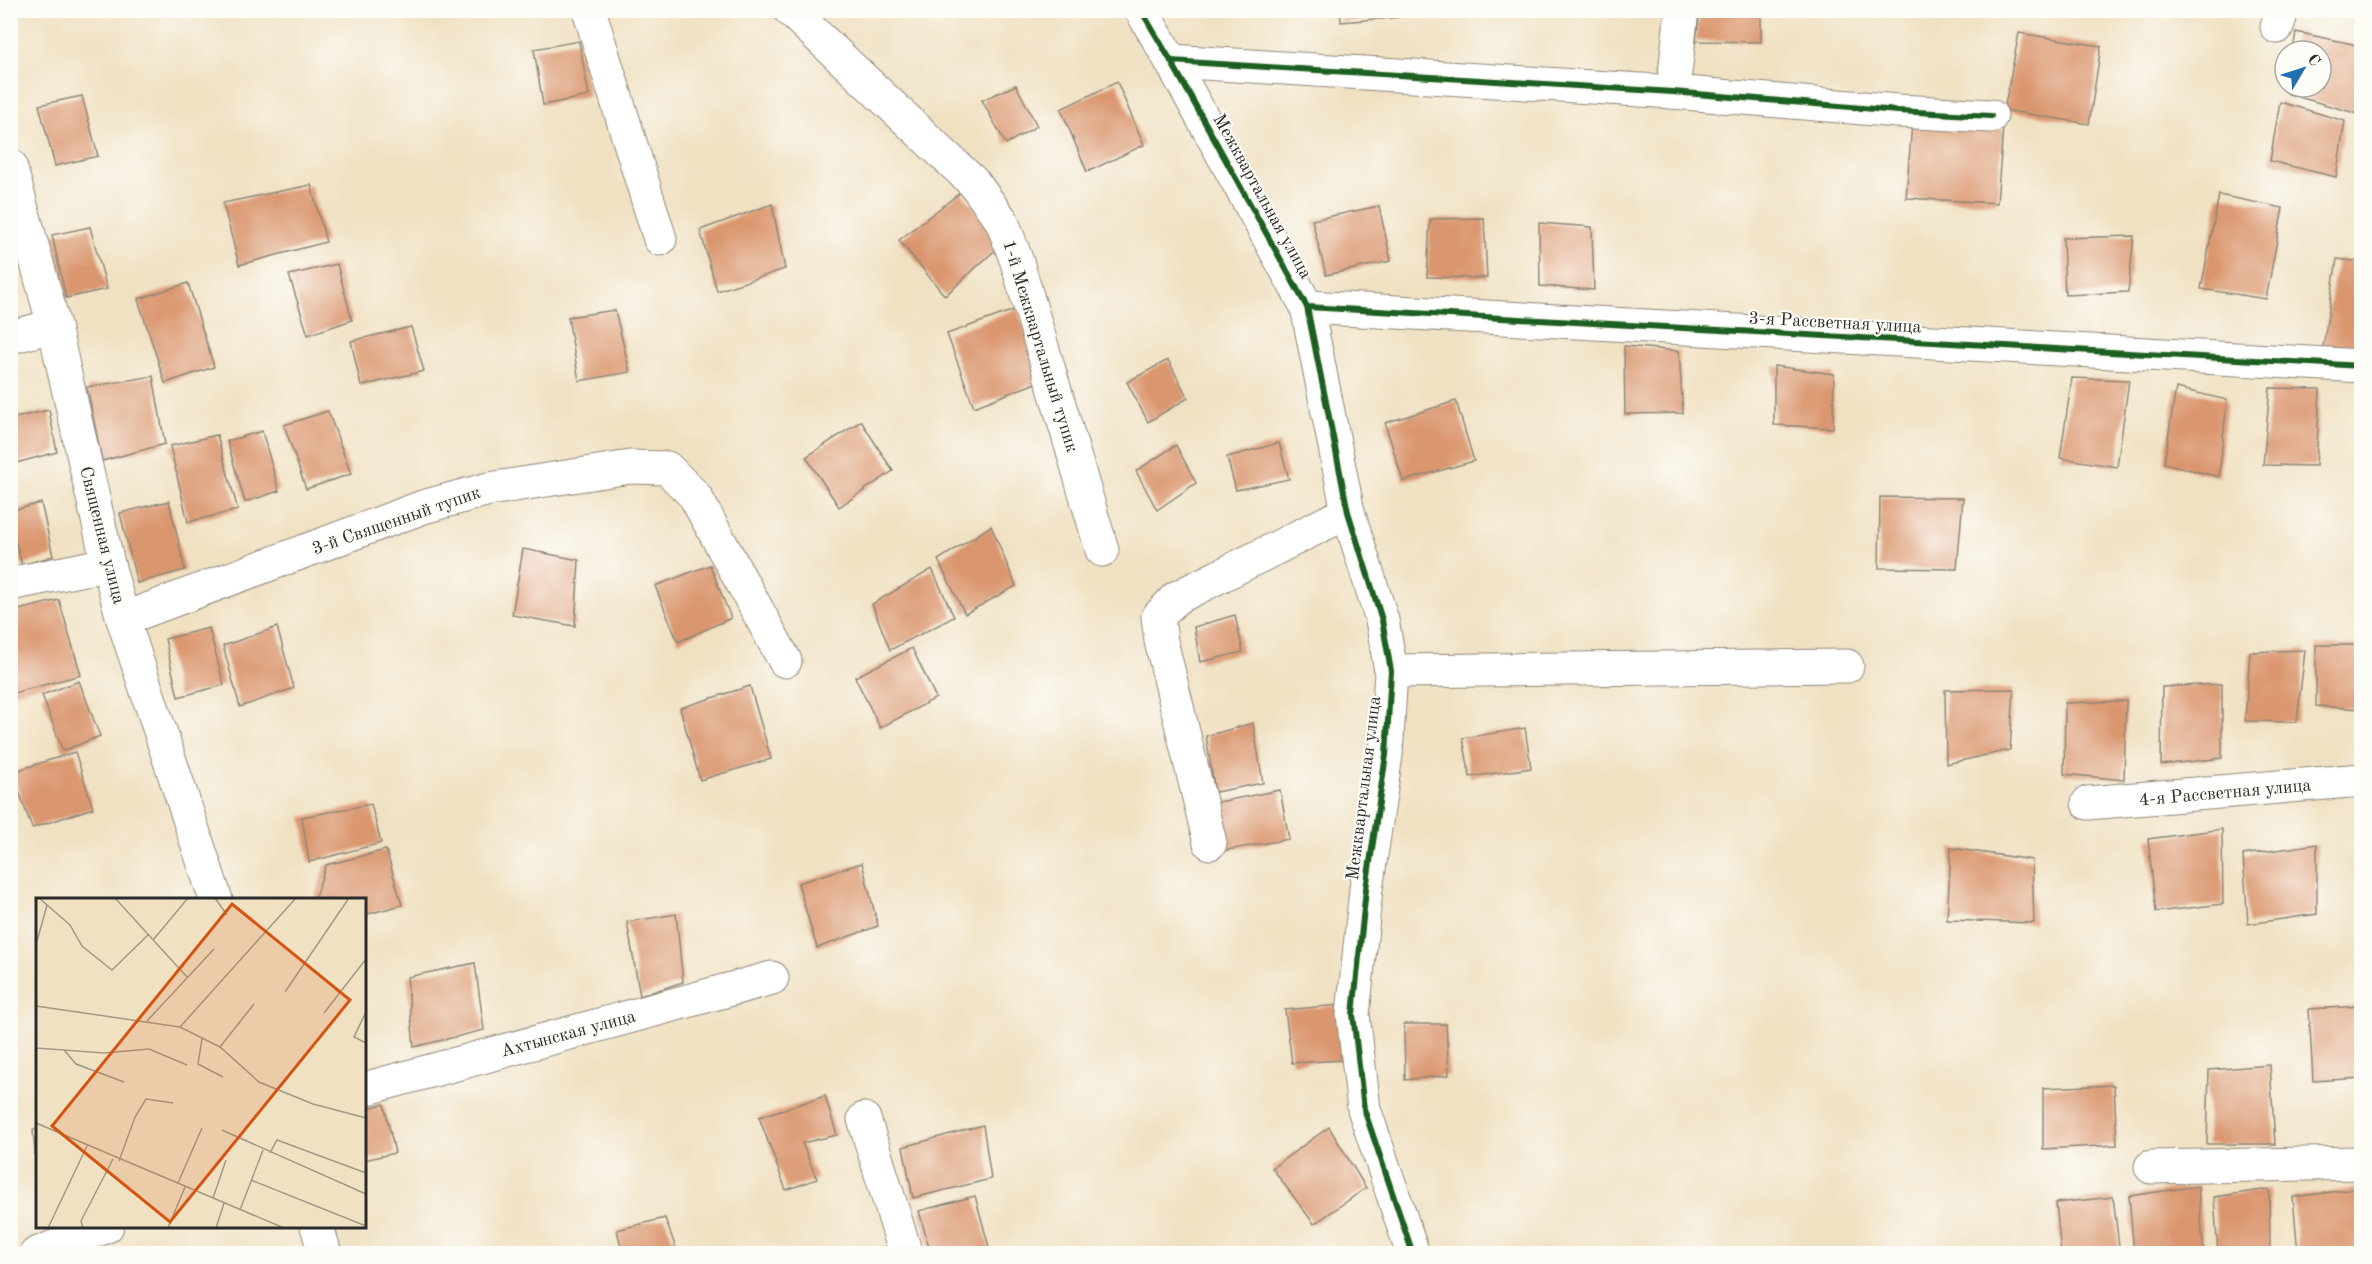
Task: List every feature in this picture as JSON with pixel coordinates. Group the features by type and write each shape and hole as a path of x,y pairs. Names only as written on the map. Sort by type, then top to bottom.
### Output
{"street":[{"path":"589,10 660,239"},
{"name":"1-й Межквартальный тупик","path":"790,10 974,183 1002,221 1017,262 1102,550"},
{"name":"Межквартальная улица","path":"1141,10 1172,61 1307,307 1348,512 1382,620 1391,670 1386,755 1366,890 1353,1014 1364,1109 1413,1254"},
{"path":"1673,92 1682,10"},
{"path":"1172,61 1673,92 1898,111 1991,116"},
{"name":"Священная улица","path":"10,165 54,326 108,564 123,619 215,898"},
{"name":"3-я Рассветная улица","path":"1307,307 2361,366"},
{"path":"10,337 54,326"},
{"name":"3-й Священный тупик","path":"123,619 423,507 489,489 630,467 667,468 694,496 785,661"},
{"path":"1210,843 1161,640 1158,617 1176,598 1348,512"},
{"path":"10,584 108,564"},
{"path":"1391,670 1847,666"},
{"name":"4-я Рассветная улица","path":"2088,803 2361,780"},
{"name":"Ахтынская улица","path":"366,1088 772,978"},
{"path":"864,1119 906,1254"},
{"path":"2151,1167 2361,1163"},
{"path":"36,1254 104,1228"},
{"path":"317,1228 325,1254"}],"building":[{"path":"1340,10 1399,10 1400,17 1341,22"},
{"path":"1700,10 1761,10 1761,42 1696,41"},
{"path":"2296,32 2329,39 2295,39"},
{"path":"2019,33 2101,46 2089,124 2004,110"},
{"path":"2333,40 2362,46 2362,115 2306,99 2333,99"},
{"path":"579,41 589,96 543,105 534,49"},
{"path":"1117,82 1144,145 1087,172 1061,109"},
{"path":"1016,85 1037,126 1006,144 982,100"},
{"path":"82,96 98,156 55,166 39,105"},
{"path":"2280,102 2345,121 2336,177 2270,161"},
{"path":"1912,123 2003,128 1997,203 1906,198"},
{"path":"311,185 326,242 239,265 223,203"},
{"path":"961,192 1004,242 945,296 899,240"},
{"path":"2219,195 2283,208 2266,299 2201,289"},
{"path":"772,204 785,269 717,291 700,230"},
{"path":"1379,206 1391,261 1326,275 1312,220"},
{"path":"1484,218 1487,278 1427,277 1430,219"},
{"path":"1539,223 1592,227 1594,290 1540,286"},
{"path":"90,227 107,289 66,298 52,235"},
{"path":"2134,236 2128,292 2065,295 2063,238"},
{"path":"2337,259 2362,262 2362,355 2322,353"},
{"path":"337,264 352,320 308,335 289,275"},
{"path":"188,283 214,367 165,383 138,299"},
{"path":"1017,309 1046,379 974,407 947,334"},
{"path":"615,310 630,372 579,381 568,317"},
{"path":"411,327 424,371 361,386 351,341"},
{"path":"1624,346 1679,351 1683,413 1625,414"},
{"path":"1168,360 1188,398 1148,422 1127,382"},
{"path":"1774,366 1834,374 1833,428 1774,425"},
{"path":"153,376 165,444 102,461 87,387"},
{"path":"2072,378 2129,380 2117,467 2060,458"},
{"path":"2176,388 2227,400 2219,477 2164,463"},
{"path":"2270,388 2320,389 2316,466 2263,465"},
{"path":"1456,401 1474,461 1403,481 1385,423"},
{"path":"49,410 57,452 16,463 10,439 10,419"},
{"path":"328,411 351,474 306,489 284,425"},
{"path":"861,421 893,471 839,507 806,457"},
{"path":"262,431 279,491 245,502 227,441"},
{"path":"217,435 238,510 188,522 170,446"},
{"path":"1279,443 1289,479 1236,490 1227,457"},
{"path":"1176,445 1196,483 1157,510 1136,471"},
{"path":"1880,497 1963,498 1957,569 1879,568"},
{"path":"169,501 185,570 137,583 120,513"},
{"path":"41,503 53,556 22,565 10,523 10,511"},
{"path":"991,526 1016,586 965,614 938,560"},
{"path":"523,549 579,560 575,626 512,615"},
{"path":"710,565 731,618 678,642 655,586"},
{"path":"932,569 954,617 890,650 872,604"},
{"path":"59,600 81,675 10,694 10,612"},
{"path":"1235,615 1243,652 1200,662 1194,627"},
{"path":"277,627 294,688 240,707 223,646"},
{"path":"209,628 224,685 178,697 165,639"},
{"path":"2316,645 2362,645 2362,709 2316,706"},
{"path":"912,648 936,698 880,728 855,677"},
{"path":"2305,650 2297,722 2245,721 2250,652"},
{"path":"79,681 100,736 63,751 42,695"},
{"path":"2222,684 2222,758 2161,765 2162,687"},
{"path":"750,686 771,759 700,780 680,708"},
{"path":"2014,689 2010,750 1946,764 1945,690"},
{"path":"2126,701 2124,780 2064,774 2065,703"},
{"path":"1253,723 1263,783 1215,792 1206,736"},
{"path":"1525,728 1531,768 1470,777 1463,738"},
{"path":"75,752 93,808 32,828 12,772"},
{"path":"1280,790 1289,839 1222,851 1213,803"},
{"path":"371,804 381,843 309,862 302,817"},
{"path":"2222,829 2223,904 2156,912 2148,839"},
{"path":"2317,844 2317,914 2248,924 2243,855"},
{"path":"1951,848 2032,860 2034,923 1947,920"},
{"path":"386,850 402,905 366,914 366,898 315,898 326,865"},
{"path":"862,863 878,926 817,948 798,883"},
{"path":"676,914 683,982 640,996 627,922"},
{"path":"475,963 484,1030 414,1047 407,977"},
{"path":"1340,1005 1343,1060 1292,1063 1285,1010"},
{"path":"2362,1006 2362,1078 2313,1081 2309,1009"},
{"path":"1404,1024 1446,1024 1449,1075 1405,1080"},
{"path":"2270,1065 2275,1144 2207,1144 2209,1070"},
{"path":"2114,1085 2117,1145 2043,1149 2043,1088"},
{"path":"825,1096 837,1135 802,1143 817,1179 786,1190 759,1117"},
{"path":"384,1104 395,1153 366,1160 366,1108"},
{"path":"983,1125 991,1179 913,1198 903,1147"},
{"path":"1329,1127 1366,1188 1314,1224 1272,1168"},
{"path":"36,1129 36,1163 33,1130"},
{"path":"2198,1186 2204,1254 2134,1254 2129,1196"},
{"path":"2362,1188 2362,1254 2298,1254 2293,1197"},
{"path":"2269,1189 2270,1254 2218,1254 2214,1197"},
{"path":"975,1196 991,1254 931,1254 919,1211"},
{"path":"2113,1197 2120,1254 2061,1254 2056,1203"},
{"path":"665,1218 678,1254 623,1254 617,1230"}],"cycle path":[{"path":"1141,10 1307,307 1348,512 1382,620 1391,671 1386,755 1366,889 1353,1014 1364,1109 1413,1254"},
{"path":"1171,61 1673,92 1898,111 1991,116"},
{"path":"1307,307 2362,366"}]}
